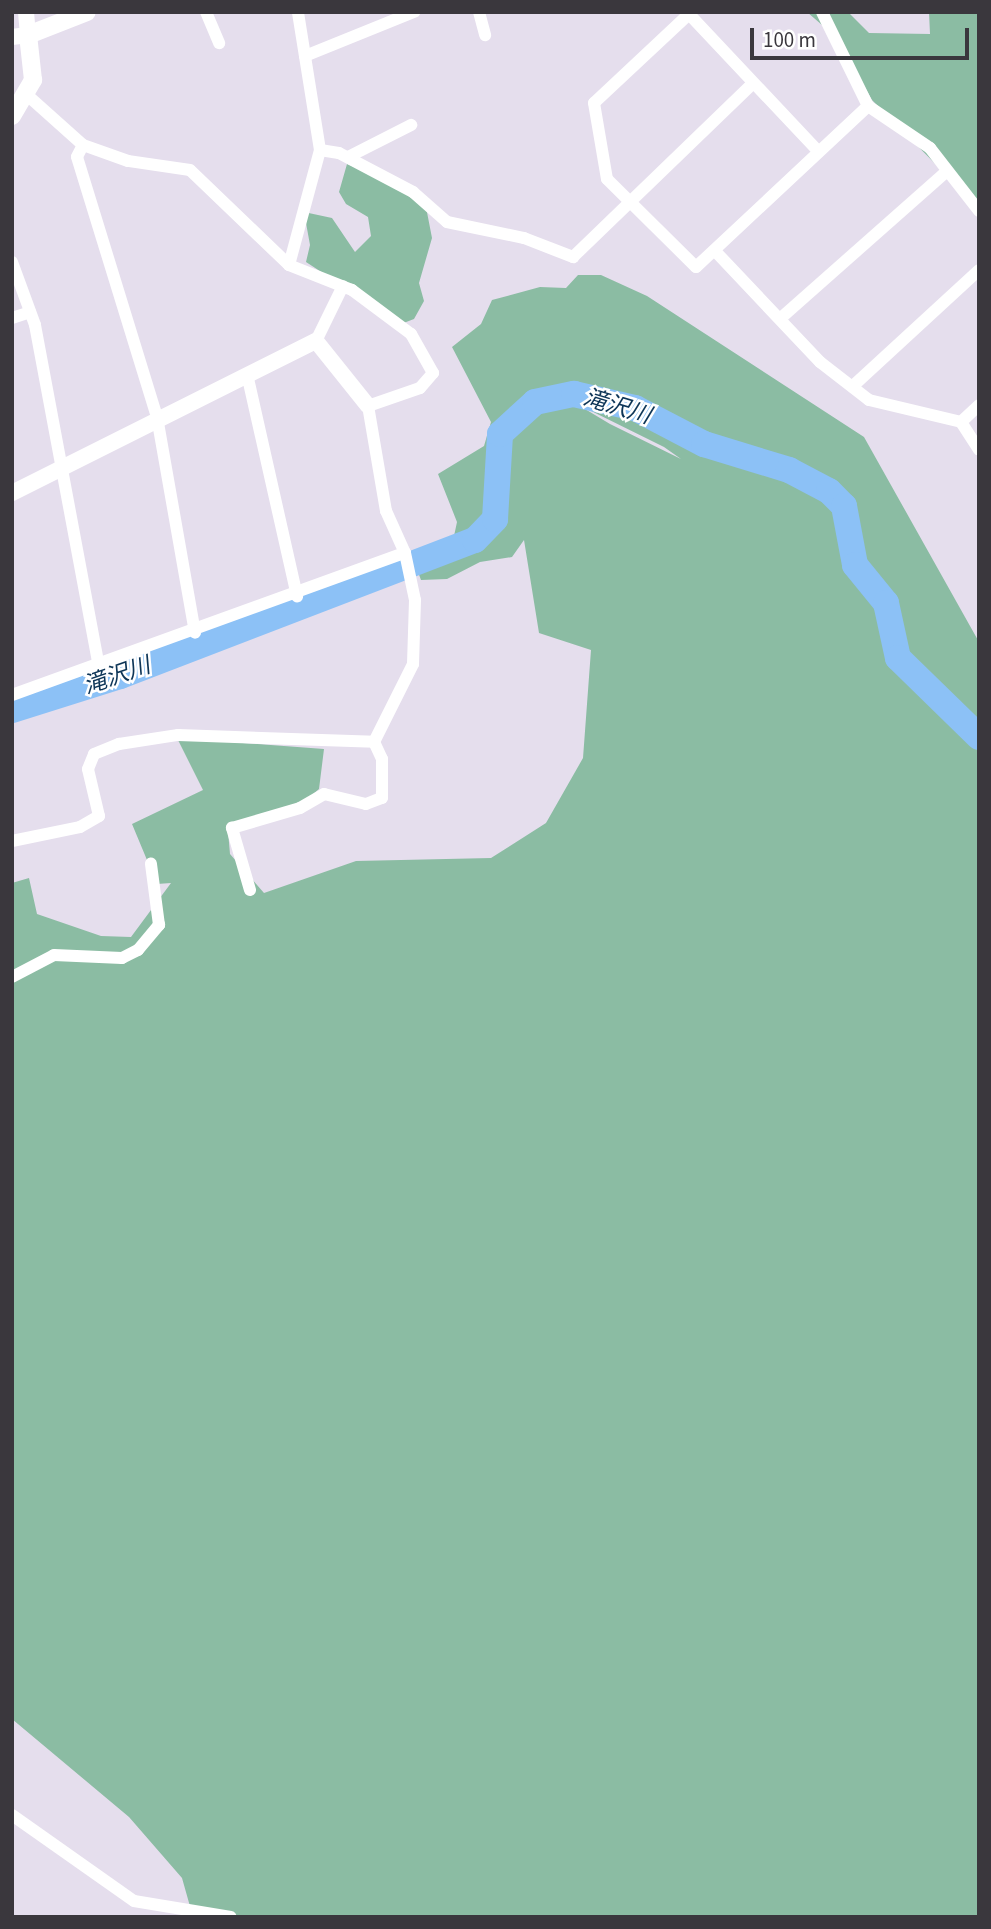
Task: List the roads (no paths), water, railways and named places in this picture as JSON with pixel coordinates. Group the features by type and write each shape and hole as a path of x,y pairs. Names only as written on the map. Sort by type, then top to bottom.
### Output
{"main road":[{"path":"12,116 27,95 33,58 20,36 86,12"}],"street":[{"path":"20,36 26,12"},
{"path":"206,12 219,43"},
{"path":"289,265 320,150 298,12"},
{"path":"305,56 414,12"},
{"path":"479,12 485,35"},
{"path":"822,12 868,106 930,148 979,211"},
{"path":"818,151 689,14 594,103 607,179 626,205 696,267 868,106"},
{"path":"320,150 348,158 413,192 447,222 524,238 572,257 753,83"},
{"path":"27,95 83,145 128,161 190,170 289,265 342,286 411,334 433,373 420,388 368,406"},
{"path":"348,158 411,125"},
{"path":"83,145 77,157 157,417 195,633"},
{"path":"782,317 947,171"},
{"path":"715,251 782,317 820,362 854,385 869,400 961,422 979,450"},
{"path":"12,262 30,312 99,666"},
{"path":"854,385 979,270"},
{"path":"12,493 157,417 316,341 342,286"},
{"path":"12,318 30,312"},
{"path":"316,341 368,406 386,511 406,559 415,600 413,664 374,742"},
{"path":"247,374 297,596"},
{"path":"961,422 979,405"},
{"path":"12,695 406,559"},
{"path":"12,841 80,827 99,816 88,769 94,754 119,744 178,735 374,742"},
{"path":"250,890 232,828 300,808 324,794 366,804 382,798 382,759 374,742"},
{"path":"12,977 54,955 122,958 138,950 159,925 151,864"},
{"path":"12,1815 134,1901 231,1917"}],"waterway":[{"name":"滝沢川","path":"12,710 120,676 475,540 495,519 500,434 535,402 574,394 635,408 704,444 789,470 829,491 844,506 855,565 886,603 898,658 979,737"}]}
